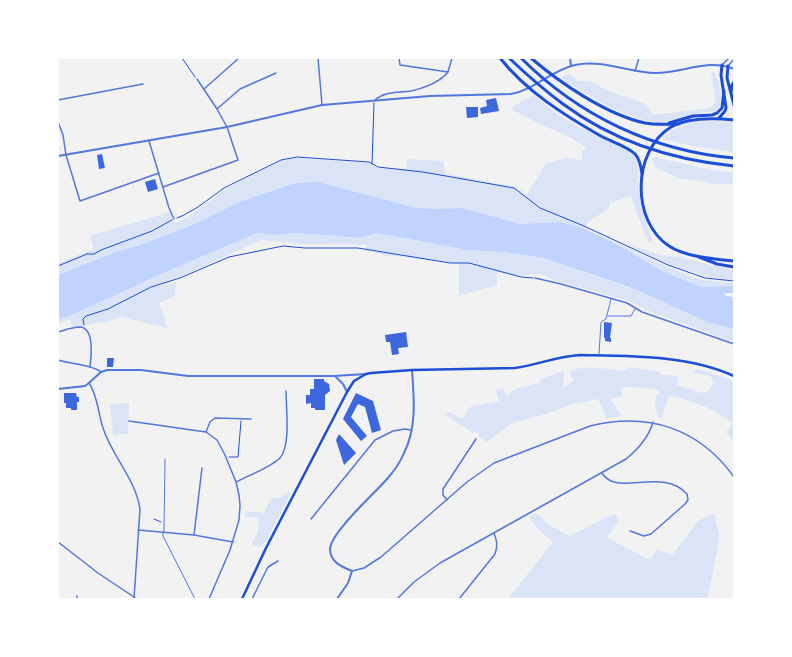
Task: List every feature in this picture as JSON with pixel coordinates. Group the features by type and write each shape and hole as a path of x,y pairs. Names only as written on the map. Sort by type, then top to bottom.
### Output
{"highway":[{"path":"500,58 526,84 576,122 632,151 638,158 642,174"},
{"path":"509,58 550,95 595,124 642,146 658,151 688,159 734,166"},
{"path":"521,58 558,91 598,117 616,126 646,139 688,151 734,158"},
{"path":"531,58 568,86 602,106 644,123 657,125 679,124 697,120 719,118 734,120"},
{"path":"719,118 723,115 726,108 721,75 722,65"},
{"path":"728,66 727,78 734,105"},
{"path":"732,99 731,89 734,82"},
{"path":"665,124 693,116 717,113 722,108 724,90"},
{"path":"679,124 658,138 649,153 642,174 641,193 646,214 653,230 662,241 670,247 717,264 734,267"},
{"path":"690,254 734,261"}],"main road":[{"path":"242,599 266,548 347,392 354,381 366,374 412,370 515,368 571,355 598,355 684,361 708,366 734,376"}],"street":[{"path":"204,90 239,58"},
{"path":"318,58 322,105"},
{"path":"399,58 400,65 448,72"},
{"path":"374,100 383,94 411,91 438,81 448,72 452,58"},
{"path":"570,58 571,66"},
{"path":"635,71 639,58"},
{"path":"722,65 729,58"},
{"path":"728,66 734,59"},
{"path":"58,156 227,127 322,105 432,96 511,94 524,90 571,66 589,64 617,67 635,71 665,73 680,71 705,64 728,66 734,69"},
{"path":"217,109 240,89 276,74"},
{"path":"163,187 238,160 227,127 217,109 197,80"},
{"path":"58,100 143,84"},
{"path":"58,122 63,135 66,155 80,201 159,173"},
{"path":"149,141 169,208 174,218"},
{"path":"535,278 627,303 642,312 734,344"},
{"path":"58,332 84,328 91,339 90,367"},
{"path":"58,360 94,368 101,372"},
{"path":"58,389 77,387 89,383 101,372 107,370 141,370 188,376 334,376 366,374"},
{"path":"412,370 414,400 412,430 405,452 396,468 341,529 332,543 331,552 335,562 343,568 352,571 364,568 381,557 472,478 494,463 590,426 615,421 634,420 653,422 678,430 699,442 717,456 734,477"},
{"path":"334,376 343,384 347,392"},
{"path":"89,383 94,390 101,421 109,442 137,494 140,509 134,598"},
{"path":"236,482 274,462 285,450 287,441 286,391"},
{"path":"206,432 210,422 216,418 250,418"},
{"path":"129,421 206,432 217,440 225,456 236,482 240,505 239,520 234,542 209,599"},
{"path":"397,599 427,572 633,454 645,439 652,427 653,422"},
{"path":"311,519 375,440 393,431 405,429 412,430"},
{"path":"447,500 443,495 443,490 476,439"},
{"path":"194,535 202,468"},
{"path":"602,473 607,479 617,483 660,481 675,486 687,494 688,500 685,504 651,534 644,536 630,531"},
{"path":"138,530 194,535 234,542"},
{"path":"459,599 495,554 498,546 494,533"},
{"path":"58,542 98,573 137,599"},
{"path":"252,599 268,566 278,561"},
{"path":"337,599 348,583 352,571"}],"lane":[{"path":"598,355 601,322 606,319 611,298"},
{"path":"607,316 631,316 636,308"},
{"path":"166,459 164,474 163,536 195,599"}],"path":[{"path":"182,58 197,80"},
{"path":"372,164 374,100"},
{"path":"58,266 87,254 94,254 152,231 174,218 184,215 198,207 224,188 281,160 297,158 368,162 378,167 423,172 514,188 540,208 668,265 699,276 734,281"},
{"path":"84,328 83,319 86,316 108,309 151,287 180,278 230,257 280,247 358,248 450,262 469,263 521,277 535,278"},
{"path":"225,456 238,457 242,418"},
{"path":"154,519 164,523"}],"shaded area":[{"path":"714,71 719,83 721,98 721,104 718,109 713,112 706,112 661,122 636,118 623,113 561,78 569,73 578,81 589,81 611,92 646,104 653,115 710,108 716,101 711,73"},
{"path":"533,95 560,116 579,127 627,150 636,158 641,206 653,242 649,242 643,230 631,196 610,203 609,208 587,223 585,228 670,268 693,277 703,280 734,283 734,286 701,287 662,271 620,246 558,222 521,224 462,208 430,209 413,207 318,182 242,201 190,226 149,242 113,253 58,275 58,263 94,249 90,236 170,212 174,223 185,219 226,189 282,160 296,158 368,163 377,168 406,169 407,159 443,161 445,171 443,173 516,187 527,195 546,163 566,158 582,160 582,151 586,147 566,135 546,127 511,109"},
{"path":"702,121 734,122 734,152 698,147 662,139 680,127"},
{"path":"654,157 702,168 734,173 734,184 713,184 681,179 656,168 652,159"},
{"path":"257,233 272,235 299,233 359,238 377,233 468,250 504,252 543,258 632,289 710,323 734,329 734,342 651,312 629,301 556,281 544,275 536,274 516,276 497,272 497,285 459,296 459,264 385,255 364,250 368,245 299,244 262,240 157,287 176,282 175,296 159,303 168,328 121,317 109,321 73,327 71,324 71,319 58,324 58,319 70,316 161,274"},
{"path":"622,242 660,255 680,257 734,270 734,280 703,275 676,267"},
{"path":"629,367 660,372 660,375 678,376 677,385 702,393 709,391 714,381 710,376 693,372 694,370 702,370 732,380 734,387 734,442 726,432 733,423 710,409 687,400 669,396 662,418 659,417 655,409 656,395 659,395 659,390 646,388 622,387 623,396 610,399 622,416 607,419 598,399 573,404 546,414 512,423 487,442 477,436 479,434 474,431 473,433 444,414 450,412 459,418 464,417 470,407 499,401 496,390 504,388 506,397 515,389 540,383 540,379 564,371 563,387 574,381 569,371 583,368 597,368 625,371"},
{"path":"129,403 128,434 113,435 110,404"},
{"path":"288,492 291,493 266,541 261,547 252,545 257,534 259,518 245,516 246,511 265,513 265,509 272,498 279,498"},
{"path":"536,513 549,525 570,536 606,517 616,514 618,522 607,538 650,560 657,549 672,555 698,521 714,513 719,534 718,547 708,595 706,599 508,599 553,542 538,529 529,517"}],"water":[{"path":"318,182 413,207 430,209 462,208 521,224 558,222 584,229 620,246 662,271 701,287 734,286 734,293 724,293 726,296 734,297 734,329 710,323 629,287 543,258 504,252 468,250 377,233 359,238 299,233 272,235 257,233 161,274 70,316 58,319 58,275 113,253 149,242 190,226 242,201 296,183"}],"building":[{"path":"496,98 499,111 481,114 480,108 487,106 486,100"},
{"path":"466,107 478,107 478,117 467,118"},
{"path":"102,154 105,168 99,169 97,155"},
{"path":"155,179 158,189 148,192 145,182"},
{"path":"604,322 612,323 610,338 611,342 605,341"},
{"path":"406,332 408,347 398,348 399,354 392,355 390,342 386,342 385,335"},
{"path":"107,358 114,358 113,367 107,367"},
{"path":"314,379 324,379 324,381 329,384 330,391 325,395 325,410 315,410 315,408 311,408 311,403 306,404 306,395 310,395 310,389 314,389"},
{"path":"64,393 76,393 77,397 79,397 79,402 77,402 77,410 66,408 66,403 64,403"},
{"path":"356,393 373,401 381,430 372,433 365,407 358,404 351,417 367,436 361,441 343,419"},
{"path":"339,434 356,453 344,465 336,440"}]}
